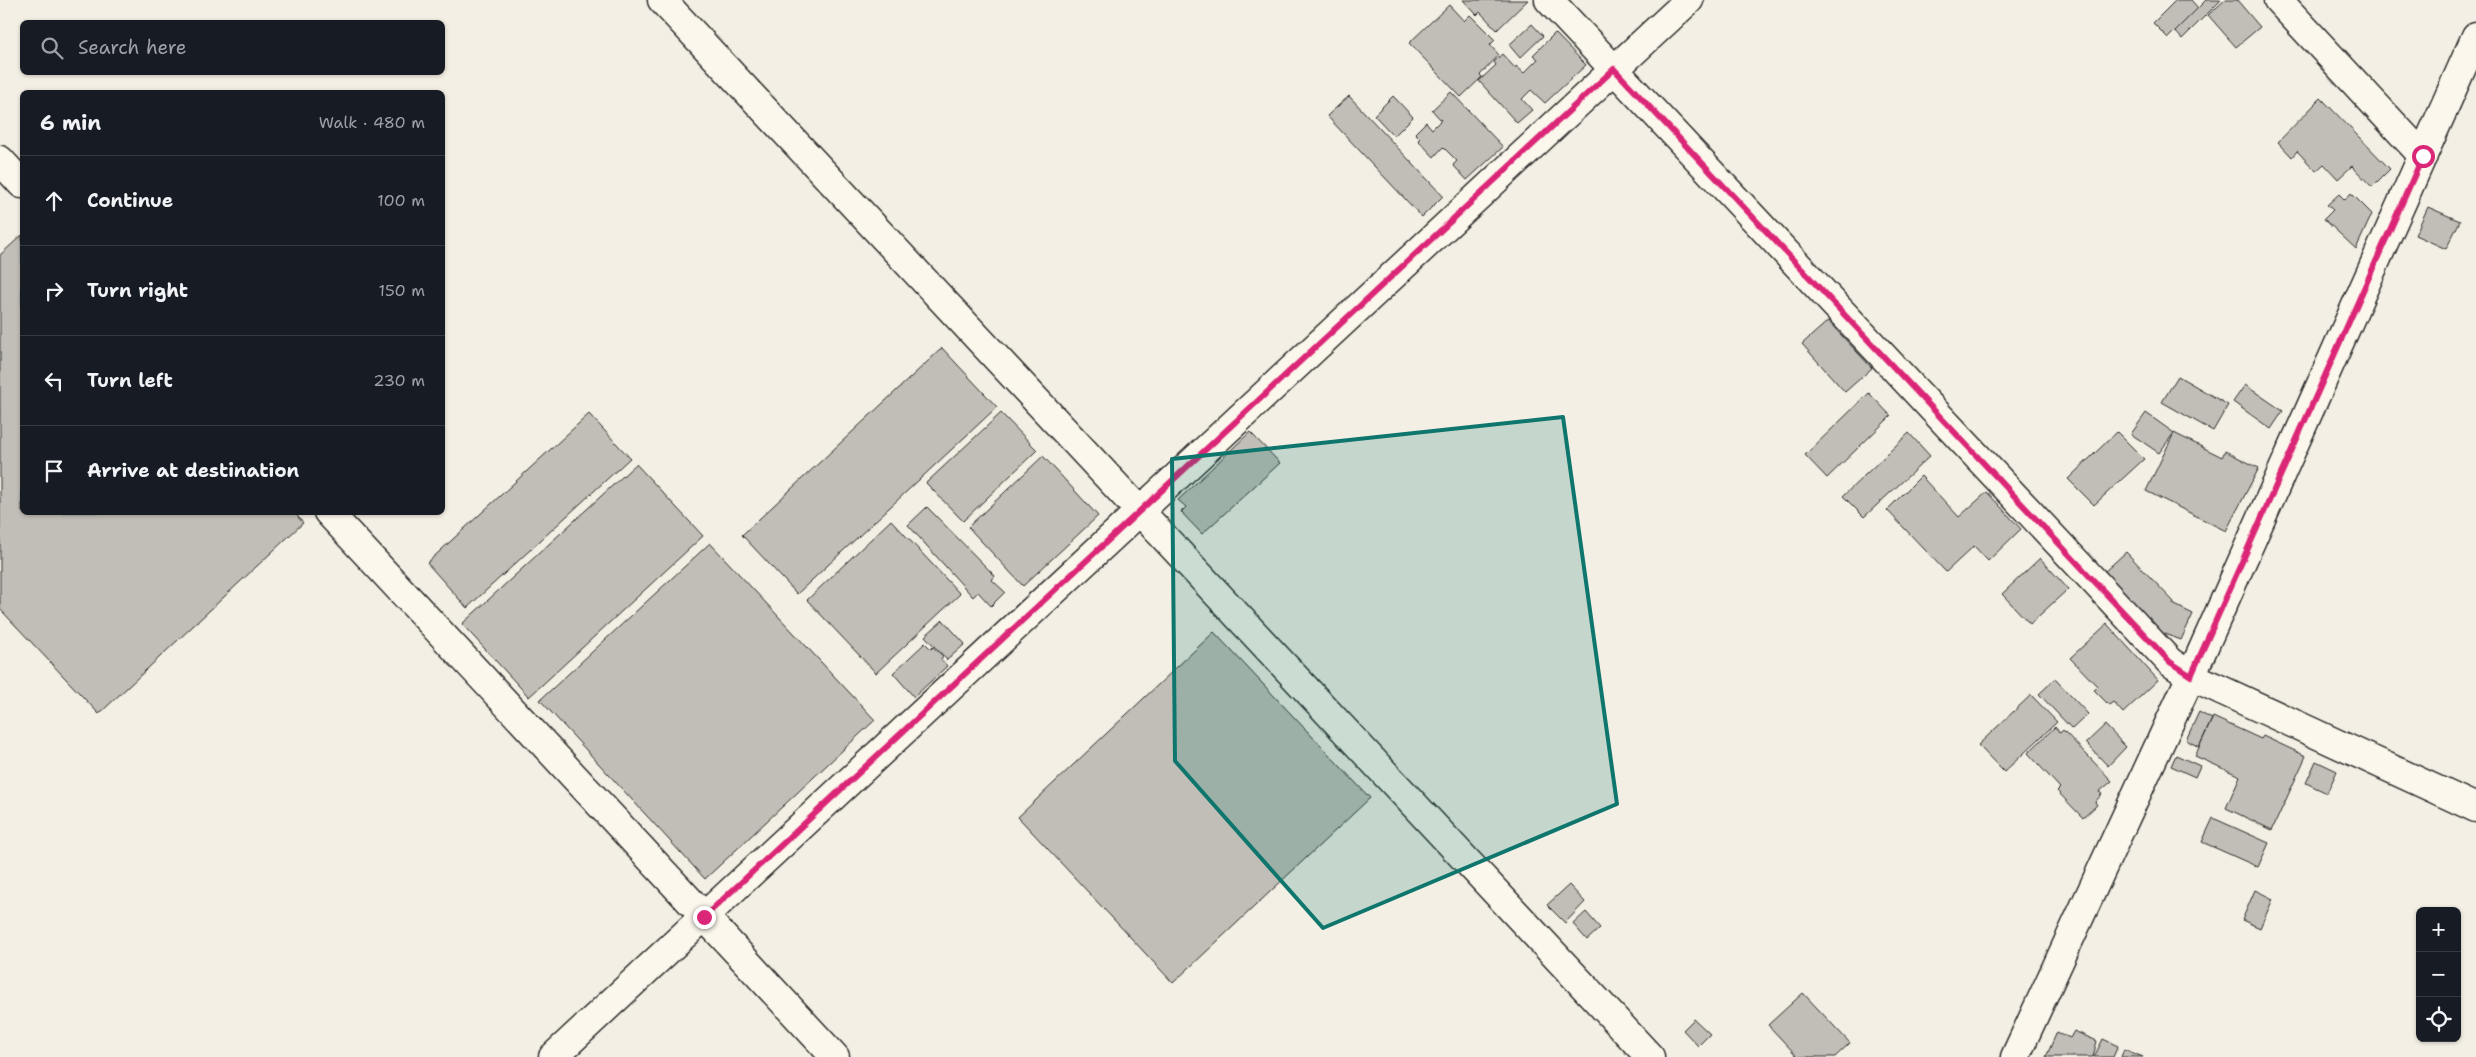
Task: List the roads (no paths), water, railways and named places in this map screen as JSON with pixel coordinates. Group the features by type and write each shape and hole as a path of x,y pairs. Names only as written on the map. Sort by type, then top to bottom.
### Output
{"street":[{"path":"662,0 1650,1057"},
{"path":"1549,0 2170,662 2191,676 2476,808"},
{"path":"554,1057 1689,0"},
{"path":"2278,0 2423,156"},
{"path":"2015,1057 2191,676 2476,36"},
{"path":"0,160 20,182"},
{"path":"331,515 835,1057"}]}
